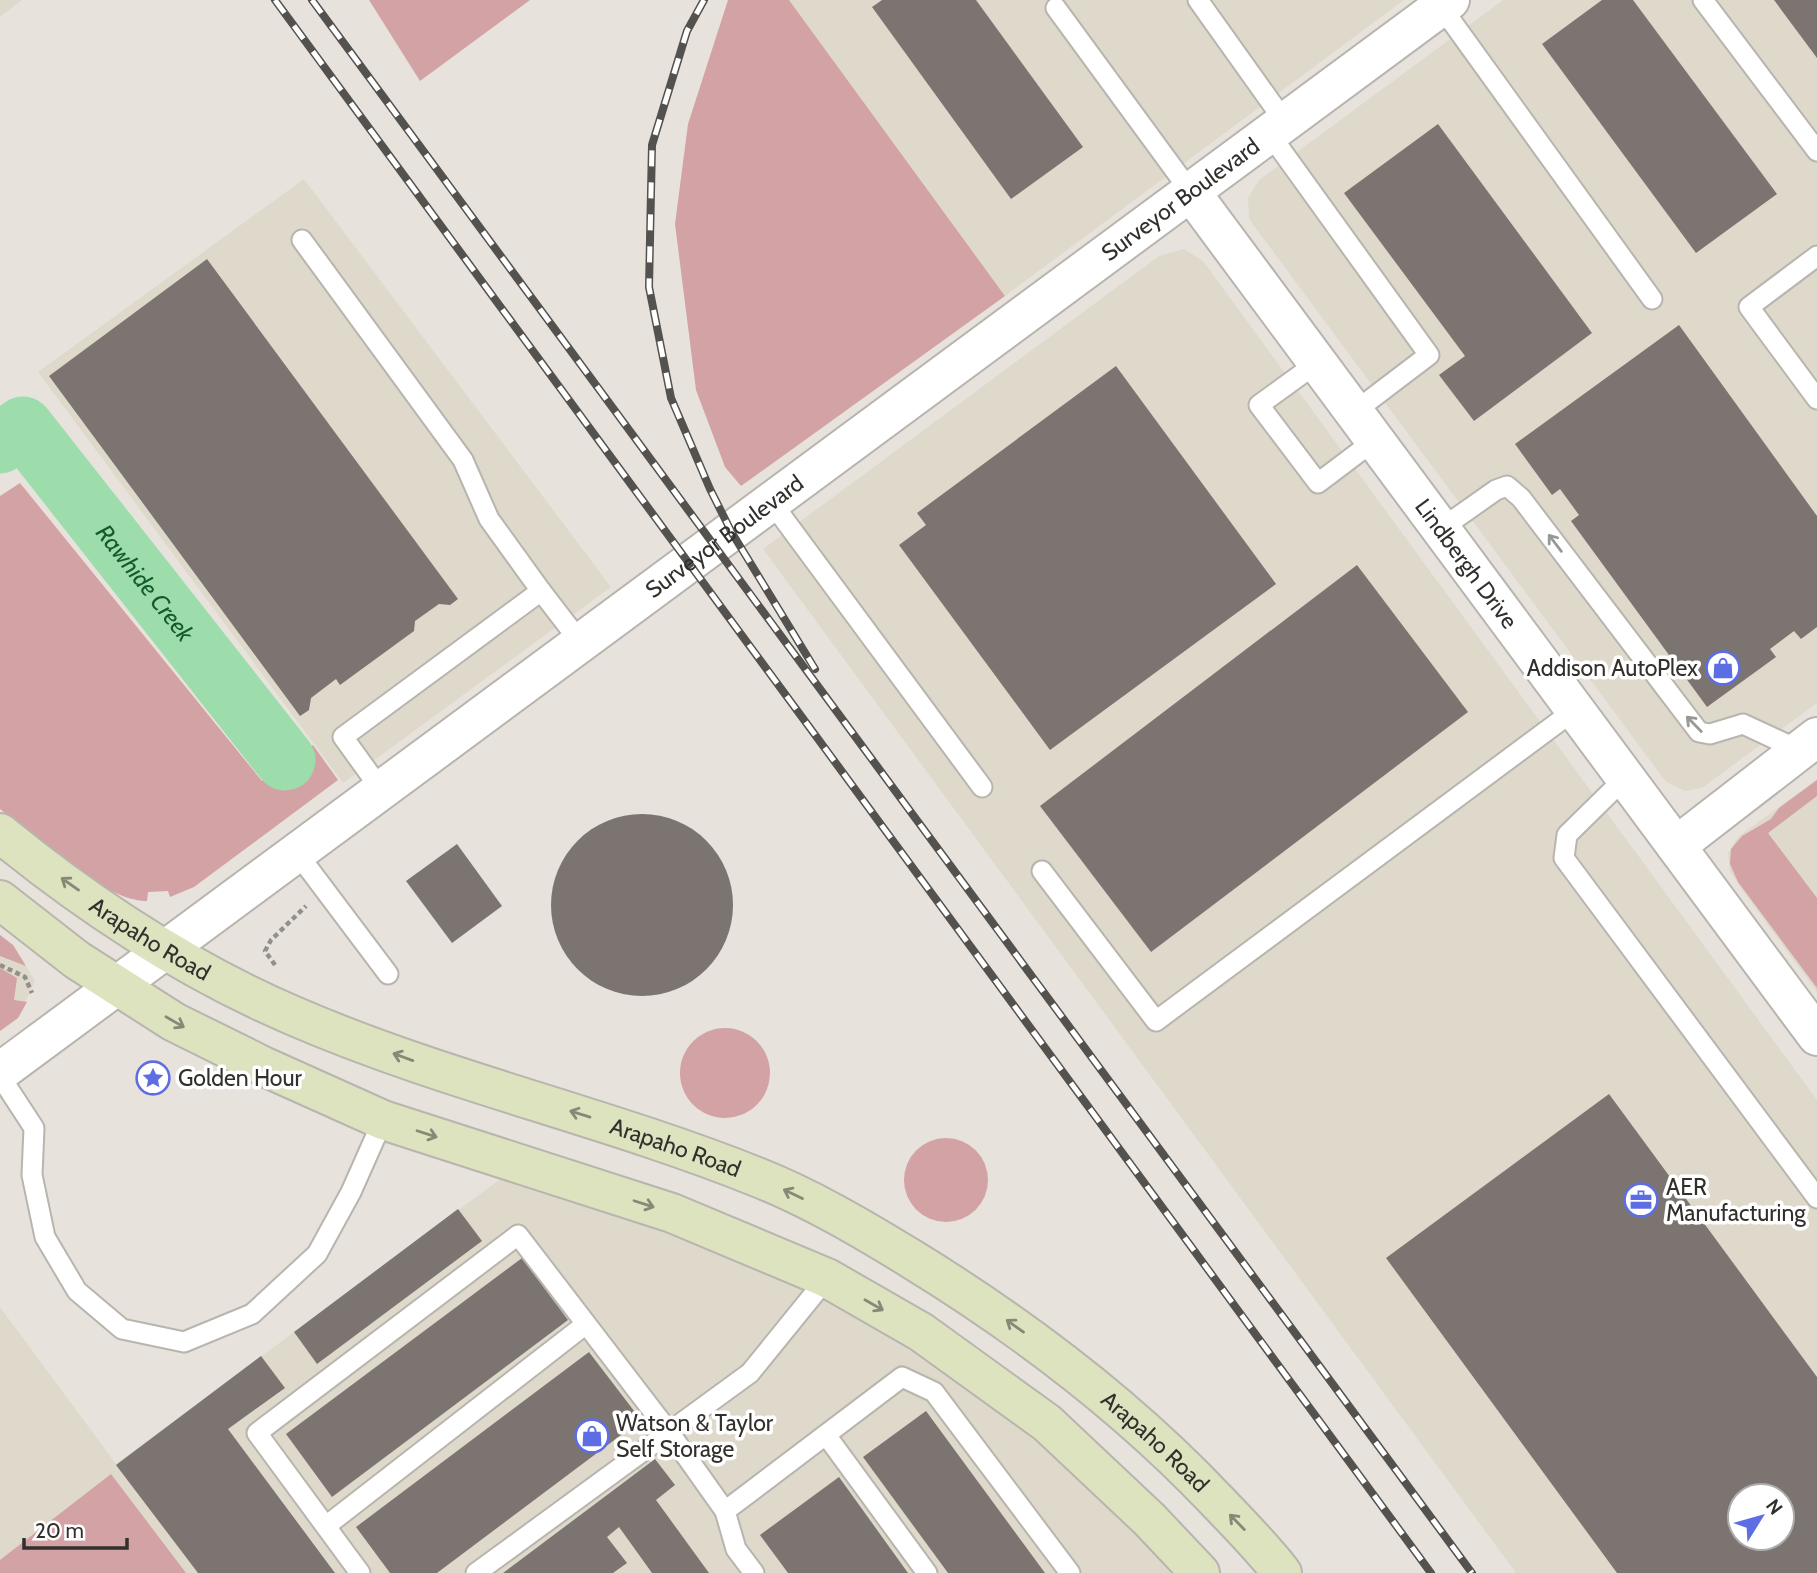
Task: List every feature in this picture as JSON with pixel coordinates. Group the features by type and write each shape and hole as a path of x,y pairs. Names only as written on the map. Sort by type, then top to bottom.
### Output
{"main road":[{"name":"Arapaho Road","path":"0,832 167,950 292,1015 412,1060 615,1124 748,1173 854,1224 983,1303 1070,1367 1180,1462 1282,1573"},
{"path":"0,900 117,986 194,1033 383,1120 671,1213 827,1278 920,1332 1047,1423 1149,1519 1200,1573"},
{"path":"827,1278 854,1224"}],"street":[{"name":"Surveyor Boulevard","path":"0,1074 1442,3"},
{"name":"Lindbergh Drive","path":"1190,191 1817,1036"},
{"path":"1676,846 1808,743"}],"lane":[{"path":"1199,0 1277,127 1429,355 1318,483 1259,405 1317,363"},
{"path":"1703,0 1817,151"},
{"path":"1442,3 1652,299"},
{"path":"1056,8 1190,191"},
{"path":"302,240 463,460 489,519 581,643"},
{"path":"1817,256 1749,307 1817,399"},
{"path":"1442,528 1507,486 1521,498 1699,732 1710,734 1742,724 1808,743"},
{"path":"772,503 982,787"},
{"path":"382,791 343,737 541,591"},
{"path":"1042,872 1156,1021 1576,709"},
{"path":"1626,777 1567,835 1564,858 1817,1198"},
{"path":"297,853 388,974"},
{"path":"0,1074 34,1128 32,1175 45,1237 77,1291 122,1329 184,1342 252,1314 317,1254 351,1192 383,1120"},
{"path":"360,1573 257,1433 518,1235 669,1432 725,1511 736,1549 754,1573"},
{"path":"476,1573 750,1373 827,1278"},
{"path":"326,1525 586,1324"},
{"path":"725,1511 902,1377 934,1392 1070,1573"},
{"path":"826,1435 927,1573"}],"path":[{"path":"0,965 25,976 32,993"}],"shaded area":[{"path":"0,0 22,0 0,17"},
{"path":"369,0 530,0 420,81"},
{"path":"728,0 789,0 1005,296 741,486 725,467 696,390 675,224 688,124"},
{"path":"789,0 1404,0 1005,296"},
{"path":"1503,0 1817,0 1817,703 1702,788 1685,791 1666,782 1249,219 1248,198 1259,180"},
{"path":"304,179 611,587 343,783 38,372"},
{"path":"1184,249 1203,261 1817,1100 1817,1573 1516,1573 763,549 1159,256"},
{"path":"20,483 262,781 313,745 338,780 194,887 170,897 168,891 148,892 147,901 111,891 70,865 0,809 0,496"},
{"path":"1817,779 1817,992 1730,872 1728,853 1738,837"},
{"path":"1817,780 1817,796 1768,833 1817,898 1817,988 1738,882 1730,864 1731,849 1742,836 1771,819 1779,808"},
{"path":"0,935 13,945 35,981 18,1018 0,1031"},
{"path":"0,935 13,945 26,966 0,956"},
{"path":"0,968 17,978 14,1000 27,1002 18,1018 0,1031"},
{"path":"725,1028 742,1032 757,1041 766,1056 770,1073 766,1090 757,1105 742,1114 725,1118 708,1114 693,1105 684,1090 680,1073 684,1056 693,1041 708,1032"},
{"path":"938,1138 954,1138 970,1145 981,1156 988,1172 985,1196 976,1210 954,1222 938,1222 922,1215 911,1204 904,1188 904,1172 911,1156 922,1145"},
{"path":"503,1177 603,1207 741,1256 904,1342 965,1383 1086,1482 1176,1573 0,1573 0,1307 116,1464"},
{"path":"111,1474 186,1573 0,1573 0,1560"}],"building":[{"path":"882,0 976,0 1083,147 1011,199 872,7"},
{"path":"1602,0 1633,0 1777,194 1696,253 1542,44"},
{"path":"1774,0 1817,0 1817,58"},
{"path":"1438,124 1592,333 1474,421 1439,375 1465,356 1344,193"},
{"path":"207,259 458,599 450,605 439,604 415,621 414,631 340,685 336,679 311,698 309,710 300,716 49,376"},
{"path":"1679,325 1817,516 1817,627 1801,639 1794,631 1770,649 1776,657 1707,707 1571,521 1579,515 1560,489 1552,495 1515,444"},
{"path":"1116,366 1276,584 1050,750 899,545 926,525 917,513"},
{"path":"1357,565 1468,712 1151,952 1040,806"},
{"path":"642,814 660,815 677,821 707,840 726,870 732,887 732,923 726,940 707,970 677,989 660,995 642,996 624,995 607,989 577,970 558,940 552,923 551,905 552,887 558,870 577,840 607,821 624,815"},
{"path":"457,844 502,906 452,943 406,881"},
{"path":"1609,1094 1817,1377 1817,1573 1617,1573 1386,1258"},
{"path":"458,1209 482,1241 317,1364 294,1332"},
{"path":"522,1258 568,1320 332,1497 286,1434"},
{"path":"589,1352 641,1420 437,1573 390,1573 356,1527"},
{"path":"261,1356 285,1388 228,1429 335,1573 198,1573 116,1465"},
{"path":"926,1411 1045,1573 948,1573 863,1457"},
{"path":"655,1459 675,1485 656,1500 709,1573 652,1573 619,1527 607,1537 627,1563 613,1573 503,1573"},
{"path":"839,1477 908,1573 788,1573 760,1535"}],"waterway":[{"name":"Rawhide Creek","path":"0,443 23,427 285,760"}],"railway":[{"path":"275,0 1431,1573"},
{"path":"312,0 1472,1573"},
{"path":"704,0 687,31 652,145 649,287 671,398 710,489 732,533 815,669"}],"place":[{"name":"Addison AutoPlex","path":"1723,668"},
{"name":"Golden Hour","path":"153,1078"},
{"name":"AER Manufacturing","path":"1641,1200"},
{"name":"Watson & Taylor Self Storage","path":"592,1436"}]}
